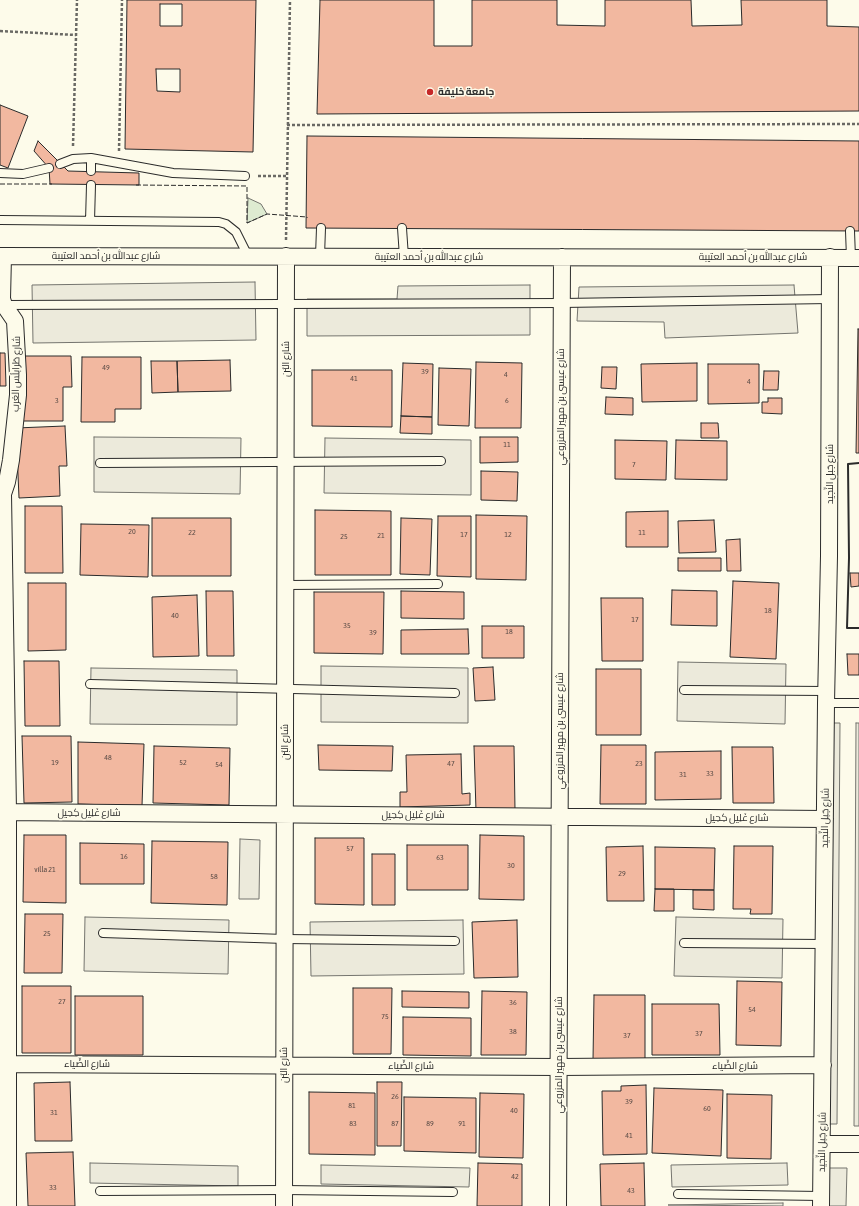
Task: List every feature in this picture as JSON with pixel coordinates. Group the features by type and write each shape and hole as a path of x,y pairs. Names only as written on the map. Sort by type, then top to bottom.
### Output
{"street":[{"name":"شارع عبدالله بن أحمد العتيبة","path":"1,256 855,258"},
{"name":"شارع طَرابلُس الغرب","path":"1,256 2,306 15,321 18,375 18,395 9,472 1,491 4,812 4,1064 8,1206"},
{"name":"شارع البُن","path":"284,1206 286,256"},
{"name":"شارع عيسى بن مهير المزروعي","path":"558,1206 562,257"},
{"name":"شارع جَبل النِّجيد","path":"821,1201 826,697 830,556 830,257"},
{"name":"شارع غَلِيل كِحِيل","path":"4,812 825,818"},
{"name":"شارع الضِّياء","path":"4,1064 559,1067 823,1065"},
{"path":"822,1144 859,1144"}],"lane":[{"path":"91,158 91,171"},
{"path":"60,164 73,159 91,158 119,163 131,167 173,173 246,176"},
{"path":"0,173 22,174 49,168"},
{"path":"90,221 91,184"},
{"path":"0,220 219,222 226,224 236,232 248,256"},
{"path":"320,256 321,228"},
{"path":"402,228 404,257"},
{"path":"850,230 855,258"},
{"path":"2,306 562,303 830,299"},
{"path":"100,463 441,461"},
{"path":"286,584 438,584"},
{"path":"90,684 455,694"},
{"path":"684,690 826,697 859,703"},
{"path":"103,933 285,939 455,941"},
{"path":"684,943 824,944"},
{"path":"100,1192 284,1190 454,1192"},
{"name":"شارع جَبل النِّجيد","path":"678,1194 821,1201"}],"path":[{"path":"73,159 77,0"},
{"path":"119,163 122,0"},
{"path":"286,256 286,176 290,0"},
{"path":"0,31 76,35"},
{"path":"287,125 859,124"},
{"path":"246,176 286,176"}],"green space":[{"path":"248,198 261,204 267,214 247,223"}],"shaded area":[{"path":"255,282 256,340 33,343 32,285"},
{"path":"530,285 530,335 307,336 307,299 397,299 398,286"},
{"path":"794,285 798,333 665,338 664,322 577,321 579,287"},
{"path":"94,437 241,438 240,494 94,492"},
{"path":"325,438 471,440 471,495 324,493"},
{"path":"678,662 786,664 785,724 677,721"},
{"path":"321,666 468,668 468,723 321,722"},
{"path":"91,668 237,670 237,725 90,724"},
{"path":"828,723 840,723 837,1124 824,1124"},
{"path":"856,723 859,723 859,1126 854,1126"},
{"path":"240,839 260,840 259,899 239,899"},
{"path":"85,917 229,920 228,974 84,971"},
{"path":"676,917 783,919 782,978 674,976"},
{"path":"463,920 464,974 311,976 310,922"},
{"path":"90,1163 238,1166 238,1186 90,1183"},
{"path":"787,1163 788,1185 672,1187 671,1165"},
{"path":"321,1165 470,1168 469,1187 321,1184"},
{"path":"824,1168 847,1168 846,1206 824,1206"},
{"path":"783,1203 783,1206 668,1205"}],"building":[{"path":"127,0 256,0 253,152 125,149","holes":["160,4 182,4 182,26 160,26","156,69 180,69 180,92 157,91"]},
{"path":"320,0 434,0 434,46 472,46 472,0 557,0 557,25 605,26 605,0 691,0 692,26 742,25 741,0 827,0 827,26 859,27 859,111 317,114"},
{"path":"0,105 28,116 8,168 0,165"},
{"path":"307,136 859,141 859,231 306,228"},
{"path":"38,141 68,171 139,173 139,185 50,184 49,168 34,151"},
{"path":"858,329 859,453 856,453"},
{"path":"0,353 5,353 6,386 0,386"},
{"path":"23,356 71,356 72,387 63,387 63,421 23,421"},
{"path":"82,357 141,357 141,409 115,409 115,422 81,422"},
{"path":"230,360 231,391 178,392 177,361"},
{"path":"151,361 177,361 178,392 152,393"},
{"path":"476,362 522,363 521,428 475,428"},
{"path":"403,363 433,364 432,417 401,416"},
{"path":"697,363 697,401 642,402 641,364"},
{"path":"708,364 759,364 759,403 708,404"},
{"path":"602,367 617,367 616,389 601,388"},
{"path":"439,368 471,369 469,426 438,425"},
{"path":"312,370 392,370 392,427 312,426"},
{"path":"764,371 779,371 778,390 763,390"},
{"path":"606,397 633,398 633,415 605,414"},
{"path":"768,398 782,398 782,414 762,413 762,402 768,402"},
{"path":"401,416 432,417 432,434 400,433"},
{"path":"701,423 718,423 719,438 701,438"},
{"path":"65,426 67,466 59,466 60,496 19,498 16,428"},
{"path":"480,437 518,437 518,462 480,463"},
{"path":"615,440 667,441 666,480 615,479"},
{"path":"676,440 727,441 727,480 675,479"},
{"path":"481,471 518,472 517,501 481,500"},
{"path":"25,506 62,506 63,573 25,573"},
{"path":"315,510 391,511 391,575 315,575"},
{"path":"668,511 668,547 626,547 626,512"},
{"path":"476,515 527,516 526,580 476,579"},
{"path":"438,516 471,516 471,577 437,576"},
{"path":"152,518 231,518 231,576 152,576"},
{"path":"401,518 432,519 430,575 400,574"},
{"path":"714,520 716,552 679,553 678,521"},
{"path":"81,524 149,525 148,577 80,575"},
{"path":"740,539 741,571 727,571 726,540"},
{"path":"678,558 721,558 721,571 678,571"},
{"path":"850,573 859,573 859,586 851,587"},
{"path":"733,581 779,583 776,659 730,657"},
{"path":"28,583 66,583 66,650 28,651"},
{"path":"672,590 717,591 717,626 671,625"},
{"path":"206,591 233,591 234,656 207,656"},
{"path":"401,591 464,592 464,619 401,618"},
{"path":"314,592 384,592 383,654 314,653"},
{"path":"197,595 199,656 153,657 152,597"},
{"path":"601,598 643,598 643,661 602,661"},
{"path":"482,626 524,626 524,658 482,658"},
{"path":"468,629 469,654 401,654 401,630"},
{"path":"847,654 859,654 859,675 848,675"},
{"path":"24,661 59,661 60,726 25,726"},
{"path":"493,667 495,700 475,701 473,668"},
{"path":"596,669 641,669 641,735 596,735"},
{"path":"22,736 71,736 72,802 24,803"},
{"path":"78,742 144,744 142,806 78,804"},
{"path":"318,745 393,746 392,771 319,770"},
{"path":"601,745 646,745 646,804 600,804"},
{"path":"154,746 230,748 229,805 153,803"},
{"path":"474,746 514,746 515,810 476,811"},
{"path":"732,747 773,747 774,803 733,803"},
{"path":"721,751 721,799 655,800 655,752"},
{"path":"461,754 462,794 470,793 470,805 400,807 400,792 407,792 406,755"},
{"path":"24,835 66,835 66,903 23,902"},
{"path":"480,835 524,836 524,900 479,899"},
{"path":"315,838 364,838 364,905 315,904"},
{"path":"152,841 228,842 227,905 151,903"},
{"path":"80,843 144,844 144,884 80,884"},
{"path":"407,845 468,845 468,890 407,890"},
{"path":"643,846 644,901 607,901 606,847"},
{"path":"734,846 773,846 772,914 750,914 751,909 733,909"},
{"path":"655,847 715,848 714,890 655,889"},
{"path":"372,854 395,854 395,905 372,905"},
{"path":"655,889 674,889 674,911 654,911"},
{"path":"693,890 714,890 714,910 693,909"},
{"path":"25,914 63,914 62,973 24,973"},
{"path":"517,920 518,977 474,978 472,922"},
{"path":"737,981 782,982 781,1046 736,1045"},
{"path":"22,986 71,986 71,1053 22,1053"},
{"path":"353,988 392,988 391,1054 353,1054"},
{"path":"402,991 469,992 469,1008 402,1007"},
{"path":"482,991 527,992 526,1055 481,1055"},
{"path":"594,995 645,995 645,1060 593,1060"},
{"path":"75,996 143,996 143,1055 75,1055"},
{"path":"652,1004 719,1004 720,1055 652,1055"},
{"path":"403,1017 471,1018 471,1056 403,1055"},
{"path":"70,1082 72,1141 35,1141 34,1083"},
{"path":"377,1082 402,1082 401,1146 377,1146"},
{"path":"646,1085 647,1154 603,1155 602,1091 621,1091 621,1086"},
{"path":"654,1088 723,1090 721,1156 652,1153"},
{"path":"309,1092 375,1093 375,1155 309,1154"},
{"path":"480,1093 524,1094 523,1158 479,1157"},
{"path":"727,1094 772,1095 771,1159 727,1158"},
{"path":"404,1097 476,1098 476,1153 404,1151"},
{"path":"73,1152 75,1206 28,1206 26,1153"},
{"path":"478,1163 522,1164 522,1206 477,1206"},
{"path":"644,1163 645,1206 601,1206 600,1164"}],"fence":[{"path":"0,184 52,184"},
{"path":"136,185 247,186 247,223 267,214 307,218"}],"wall":[{"path":"859,463 848,464 849,558 847,628 859,628"}],"place":[{"name":"جامعة خليفة","path":"430,92"}]}
